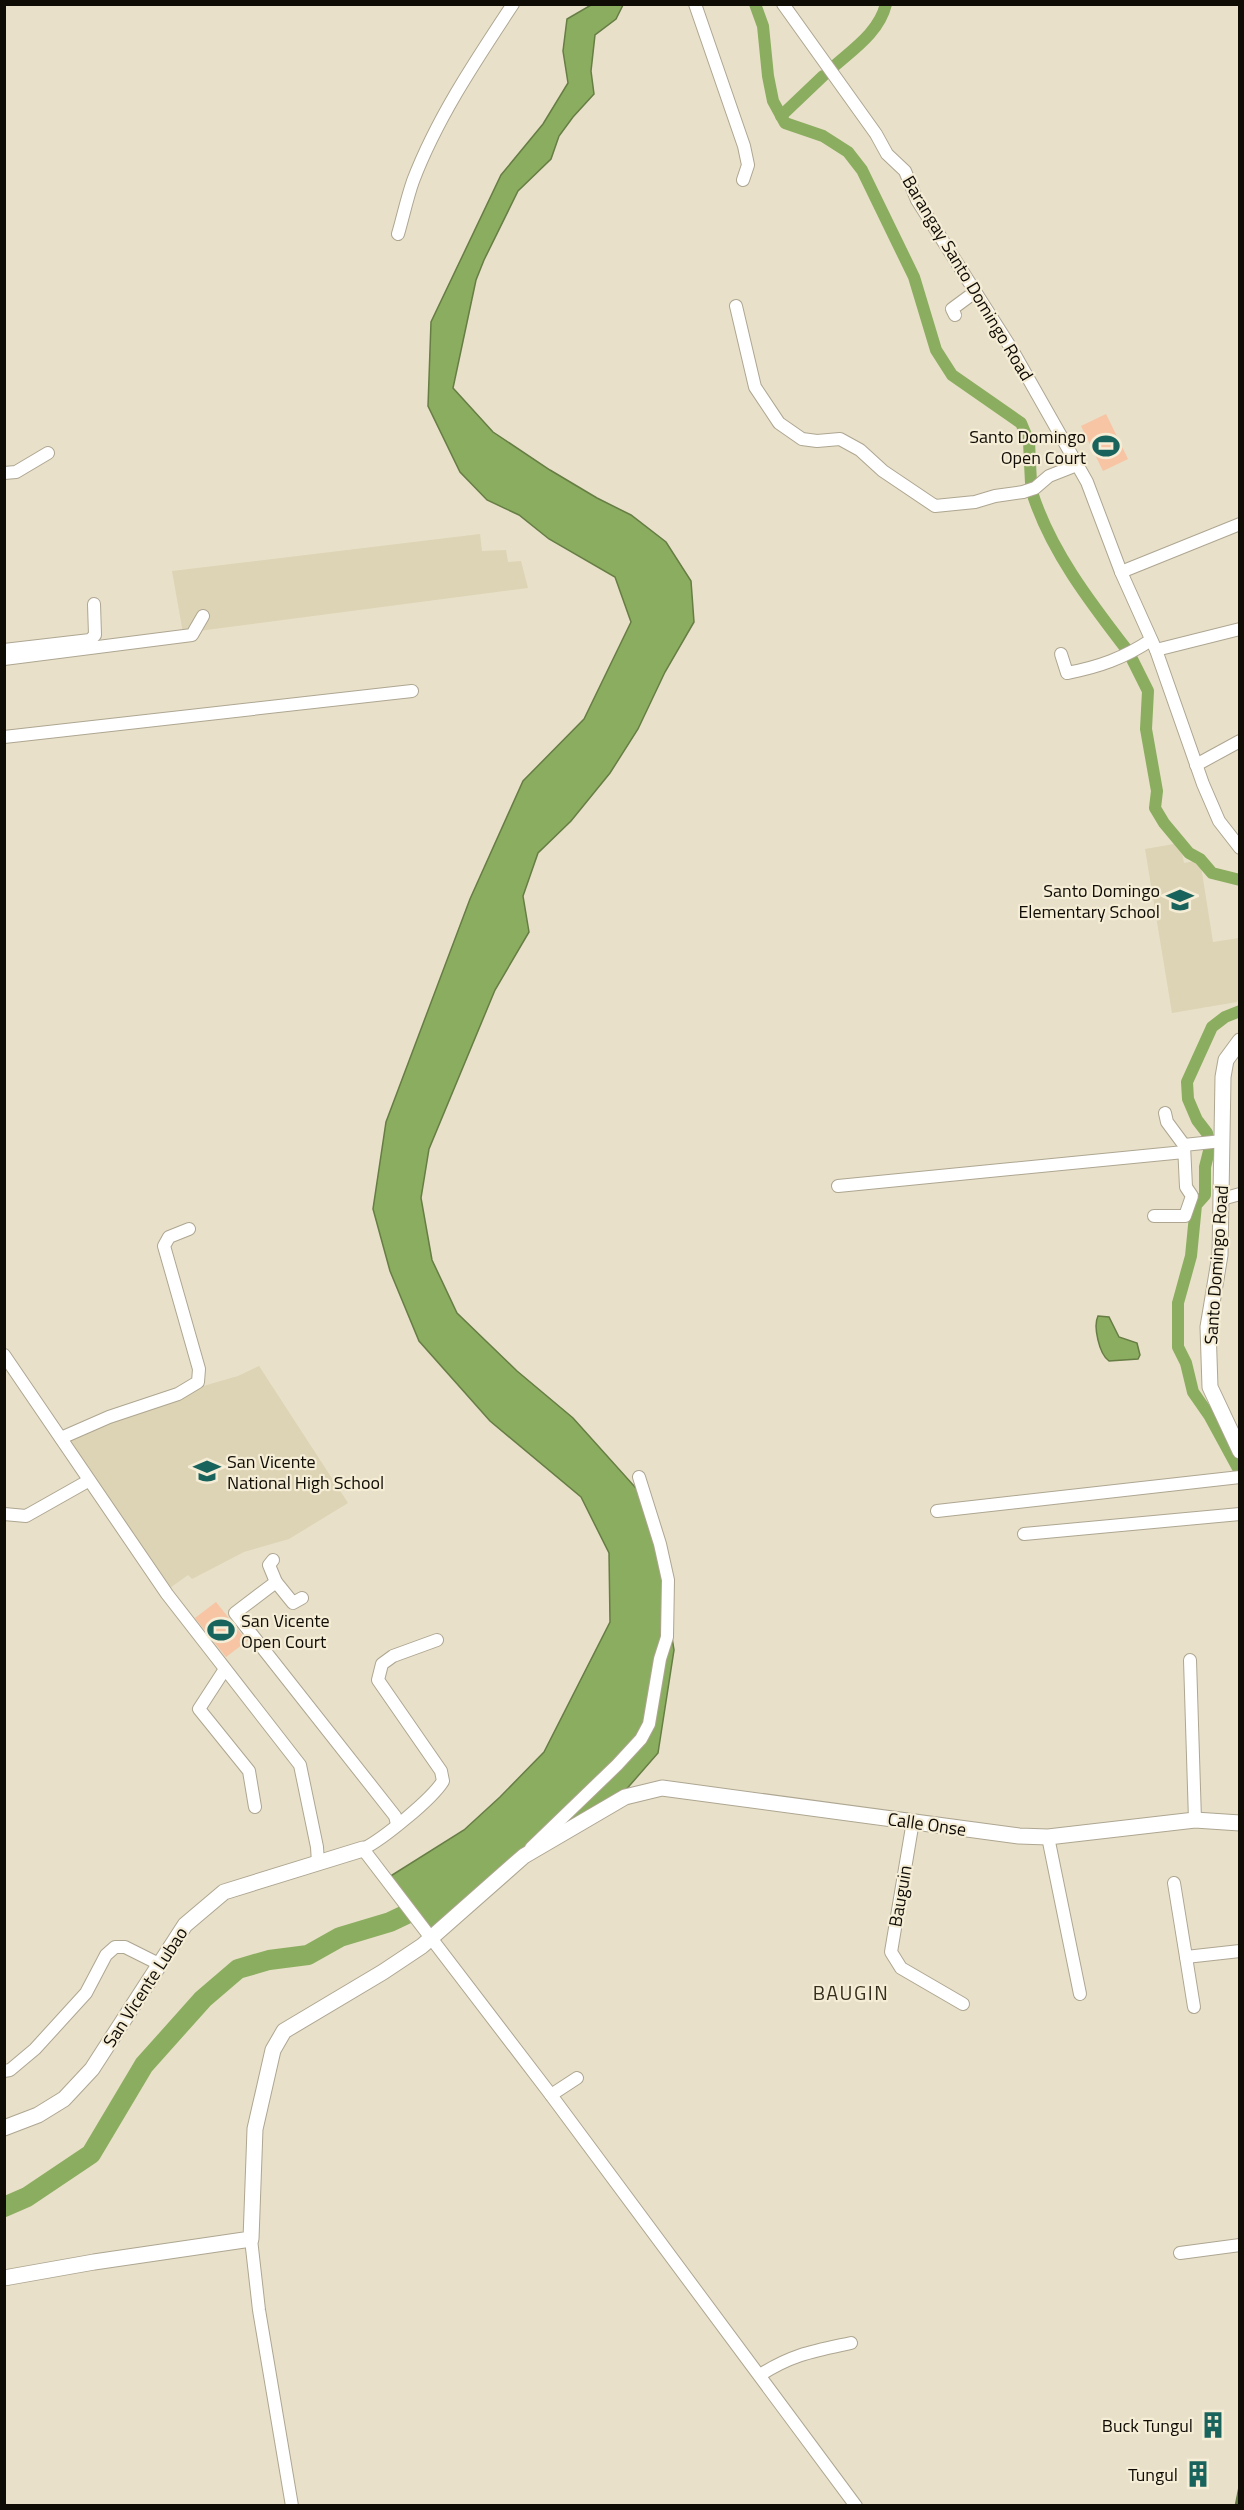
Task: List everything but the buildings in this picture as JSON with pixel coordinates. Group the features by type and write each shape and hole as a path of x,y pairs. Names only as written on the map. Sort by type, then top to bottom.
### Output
{"street":[{"path":"398,234 413,182 431,140 477,58 513,4"},
{"path":"695,4 744,146 748,165 743,180"},
{"name":"Barangay Santo Domingo Road","path":"783,4 876,134 887,154 905,171 914,195 1011,348 1087,482 1121,572 1154,645 1196,765 1219,821 1239,848"},
{"path":"956,315 952,309 975,292"},
{"path":"736,306 755,387 778,423 802,439 840,439 860,450 883,471 935,506 975,502 1023,492 1035,488 1049,476 1077,465"},
{"path":"4,473 16,472 48,453"},
{"path":"1121,572 1239,524"},
{"path":"4,650 90,640 95,635 94,604"},
{"path":"4,659 192,635 202,616"},
{"path":"1061,654 1067,673 1103,666 1154,645 1239,629"},
{"path":"4,737 412,691"},
{"path":"1196,765 1239,741"},
{"name":"Santo Domingo Road","path":"1239,1041 1226,1060 1213,1142 1222,1199 1220,1255 1208,1327 1210,1387 1239,1451"},
{"path":"1154,1216 1185,1216 1192,1196 1186,1187 1184,1148 1167,1122 1165,1113"},
{"path":"838,1186 1184,1148 1213,1142"},
{"path":"1222,1199 1239,1194"},
{"path":"61,1438 109,1417 178,1394 198,1382 199,1369 164,1246 169,1237 189,1228"},
{"path":"4,1355 167,1594 300,1765 318,1863"},
{"path":"524,1856 617,1765 641,1739 649,1724 660,1659 667,1637 668,1580 660,1544 639,1477"},
{"path":"937,1511 1239,1477"},
{"path":"4,1514 26,1516 88,1481"},
{"path":"1024,1534 1239,1514"},
{"path":"273,1560 269,1565 276,1582 293,1603 302,1598"},
{"path":"276,1582 236,1613 395,1816 397,1824"},
{"name":"San Vicente Lubao","path":"4,2128 38,2115 64,2099 92,2069 185,1924 224,1892 376,1843 436,1793 443,1780 441,1771 378,1680 378,1670 393,1656 436,1640"},
{"path":"1190,1660 1195,1820"},
{"path":"225,1669 199,1709 249,1771 255,1807"},
{"name":"Calle Onse","path":"250,2239 255,2129 273,2050 284,2031 383,1972 430,1939 524,1856 617,1801 641,1792 662,1788 987,1833 1048,1837 1195,1820 1239,1822"},
{"name":"Bauguin","path":"913,1821 891,1952 901,1968 963,2004"},
{"path":"1048,1837 1080,1994"},
{"path":"363,1849 856,2505"},
{"path":"1174,1883 1194,2007"},
{"path":"4,2071 10,2070 36,2049 86,1993 106,1955 115,1947 124,1947 159,1964"},
{"path":"1186,1957 1239,1952"},
{"path":"550,2095 577,2078"},
{"path":"4,2278 250,2239 261,2322 292,2505"},
{"path":"1180,2253 1239,2246"},
{"path":"760,2375 793,2356 851,2343"}],"shaded area":[{"path":"591,5 623,5 616,19 595,35 591,71 594,94 559,136 551,159 518,191 484,260 476,280 453,388 493,432 550,470 631,515 666,542 691,581 694,622 665,672 638,729 610,773 571,821 538,853 523,896 529,932 495,990 429,1149 421,1198 432,1260 457,1313 517,1371 573,1418 644,1497 659,1556 674,1650 658,1753 624,1792 577,1822 433,1932 389,1877 464,1830 544,1752 610,1622 609,1553 581,1497 490,1421 419,1341 390,1271 373,1209 386,1122 470,899 523,781 584,719 631,622 615,577 549,539 519,515 487,500 460,472 428,406 431,322 501,175 543,124 568,83 563,51 567,19"},
{"name":"Santo Domingo Open Court","path":"1106,414 1128,459 1103,471 1081,426"},
{"path":"480,534 482,551 506,550 508,562 521,561 528,588 183,633 172,571"},
{"name":"Santo Domingo Elementary School","path":"1180,843 1184,863 1200,860 1213,942 1239,938 1239,996 1237,1002 1172,1013 1145,849"},
{"path":"1098,1316 1109,1317 1119,1337 1137,1343 1140,1355 1138,1359 1109,1361 1105,1357 1098,1340 1096,1326"},
{"name":"San Vicente National High School","path":"259,1366 348,1503 289,1539 244,1552 192,1579 188,1575 170,1588 64,1439 193,1389 238,1376"},
{"name":"San Vicente Open Court","path":"216,1602 247,1641 226,1657 195,1618"}],"waterway":[{"path":"755,4 763,26 773,101 785,123 823,136 848,152 862,170 914,277 936,350 952,375 1021,423 1029,442 1031,483"},
{"path":"831,69 871,32 886,4"},
{"path":"781,116 823,76"},
{"path":"1032,492 1049,534 1072,575 1127,650"},
{"path":"1132,659 1148,691 1146,729 1157,791 1155,808 1164,823 1189,853 1200,859 1212,873 1240,880"},
{"path":"1240,1011 1225,1017 1212,1027 1187,1082 1188,1099 1197,1120 1207,1133 1210,1147 1205,1167 1205,1195 1196,1205 1191,1256 1178,1303 1178,1347 1186,1363 1193,1392 1209,1415 1240,1472"},
{"path":"4,2207 27,2197 91,2154 144,2065 203,1999 238,1969 269,1960 308,1955 340,1937 390,1922 430,1903"},
{"path":"1236,2506 1240,2486"}],"place":[{"name":"Santo Domingo Open Court","path":"1106,446"},
{"name":"Santo Domingo Elementary School","path":"1180,900"},
{"name":"San Vicente National High School","path":"207,1471"},
{"name":"San Vicente Open Court","path":"221,1630"},
{"name":"Buck Tungul","path":"1213,2425"},
{"name":"Tungul","path":"1198,2474"}],"district":[{"name":"BAUGIN","path":"851,1992"}]}
